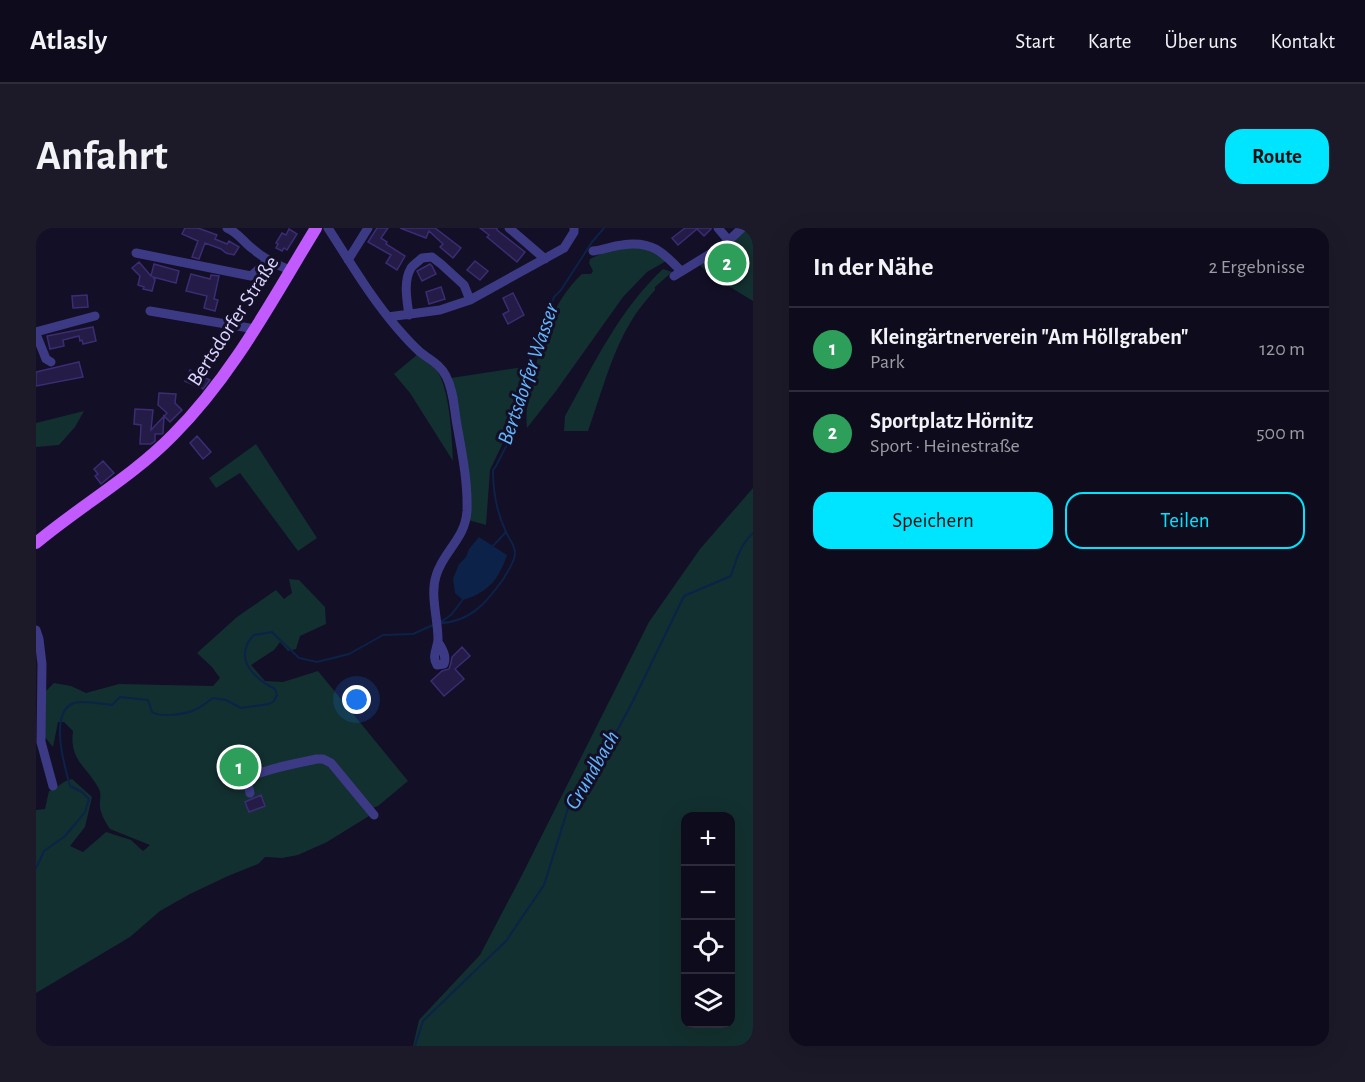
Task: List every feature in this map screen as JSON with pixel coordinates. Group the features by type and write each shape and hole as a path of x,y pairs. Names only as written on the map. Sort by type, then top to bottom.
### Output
{"main road":[{"name":"Bertsdorfer Straße","path":"36,543 132,470 172,436 193,414 224,377 316,228"}],"street":[{"path":"227,228 239,234 250,248 290,270"},
{"path":"328,228 388,317 412,344 441,368 446,375 452,396 463,461 466,518 460,535 438,569 435,578 438,642"},
{"path":"348,260 368,228"},
{"path":"509,228 545,259"},
{"path":"388,317 440,310 470,300 564,248 574,228"},
{"path":"718,228 729,241"},
{"path":"593,250 622,244 651,247 666,255 678,274 723,246 742,228"},
{"name":"Bertsdorfer Straße","path":"136,254 251,276 269,260"},
{"path":"409,315 406,293 408,275 422,258 432,257 465,285 470,300"},
{"path":"150,310 255,329"},
{"path":"51,362 46,359 36,333 95,316"},
{"path":"36,630 42,664 41,742 53,786"},
{"path":"250,793 248,784 254,776 273,769 323,759 331,763 374,815"}],"green space":[{"path":"744,228 753,228 753,301 707,273 700,265"},
{"path":"613,248 649,248 668,260 647,272 623,297 527,428 528,403 536,363 556,309 582,274 591,274 593,271 589,263 590,259"},
{"path":"663,269 672,272 655,287 627,328 608,372 588,431 564,431 565,416 608,338 633,302"},
{"path":"418,354 436,369 441,377 449,414 453,461 410,393 394,374"},
{"path":"523,367 509,430 490,470 486,525 468,520 451,378"},
{"path":"84,411 75,427 59,445 36,447 36,423"},
{"path":"256,444 317,538 298,551 240,473 216,488 209,478"},
{"path":"753,488 753,1046 413,1046 419,1020 480,955 649,622 700,549"},
{"path":"289,579 299,580 325,607 326,624 300,636 296,649 288,651 280,642 274,650 251,665 265,681 283,682 318,671 408,781 378,806 372,808 369,816 327,842 298,855 282,858 265,857 258,864 190,894 160,911 130,937 36,993 36,810 45,809 49,791 72,779 92,797 85,827 70,846 83,852 106,832 131,840 143,851 150,845 110,829 101,810 99,789 76,756 72,741 73,731 64,722 58,722 53,747 45,737 46,691 54,683 71,686 86,693 119,684 213,686 220,678 197,653 237,617 276,590 284,599 292,593"}],"water":[{"path":"479,537 507,555 500,572 491,584 479,594 463,600 455,593 453,579 459,564"}],"building":[{"path":"185,228 198,228 217,235 215,239 227,244 229,241 239,247 234,255 205,243 199,259 192,257 198,241 182,234"},
{"path":"377,228 388,228 381,238 405,256 397,270 386,263 391,255 368,242"},
{"path":"400,228 435,228 461,248 453,258 440,247 443,244 429,231 426,238"},
{"path":"480,228 497,228 525,252 517,262 487,237 489,235"},
{"path":"685,228 711,229 704,236 697,229 678,245 672,238"},
{"path":"289,229 297,234 287,250 284,248 282,251 276,248 278,244 276,243 282,233 286,235"},
{"path":"720,259 735,270 725,282 710,271"},
{"path":"475,261 488,271 480,280 467,270"},
{"path":"139,262 151,276 154,264 179,271 176,283 153,277 155,280 152,291 143,289 144,287 138,285 140,276 132,268"},
{"path":"430,264 436,274 422,281 417,271"},
{"path":"191,274 210,279 211,275 219,276 214,299 218,300 215,311 204,308 207,296 186,291"},
{"path":"441,287 445,299 429,304 426,292"},
{"path":"513,293 524,315 508,324 503,314 509,311 503,298"},
{"path":"87,295 88,307 73,308 72,296"},
{"path":"93,327 96,341 83,344 79,336 63,340 64,346 50,349 47,336"},
{"path":"79,362 83,377 36,386 36,372"},
{"path":"190,370 195,373 195,380 198,374 210,380 203,389 194,382 194,385 185,381"},
{"path":"159,393 176,394 175,403 182,410 170,422 164,416 167,413 158,405"},
{"path":"135,409 153,410 151,430 164,416 163,433 155,434 155,441 151,444 140,444 141,425 134,424"},
{"path":"197,436 211,452 203,459 190,443"},
{"path":"103,461 114,473 101,484 95,476 98,474 94,469"},
{"path":"462,647 470,656 455,669 464,679 444,696 431,681 442,671 449,669 452,657"},
{"path":"261,795 265,806 249,812 245,802"}],"waterway":[{"name":"Bertsdorfer Wasser","path":"439,623 460,619 477,609 498,587 513,563 515,550 498,509 493,470 512,435 536,348 554,297 604,228"},
{"name":"Bertsdorfer Wasser","path":"491,548 506,532"},
{"name":"Grundbach","path":"415,1046 423,1021 506,941 544,885 570,802 597,768 633,701 684,596 731,576 742,548 753,533"},
{"name":"Bertsdorfer Wasser","path":"439,623 451,615 464,598"},
{"name":"Bertsdorfer Wasser","path":"36,868 44,851 64,837 85,812 89,799 82,792 70,786 62,754 60,741 62,717 66,708 74,703 112,705 120,697 148,700 152,712 164,715 190,712 213,698 226,700 241,708 269,704 277,695 275,689 258,678 246,661 247,646 254,635 272,632 299,658 317,662 349,654 383,635 413,634 433,625"}],"place":[{"name":"Sportplatz Hörnitz","path":"727,263"},
{"name":"Kleingärtnerverein \"Am Höllgraben\"","path":"239,767"}]}
